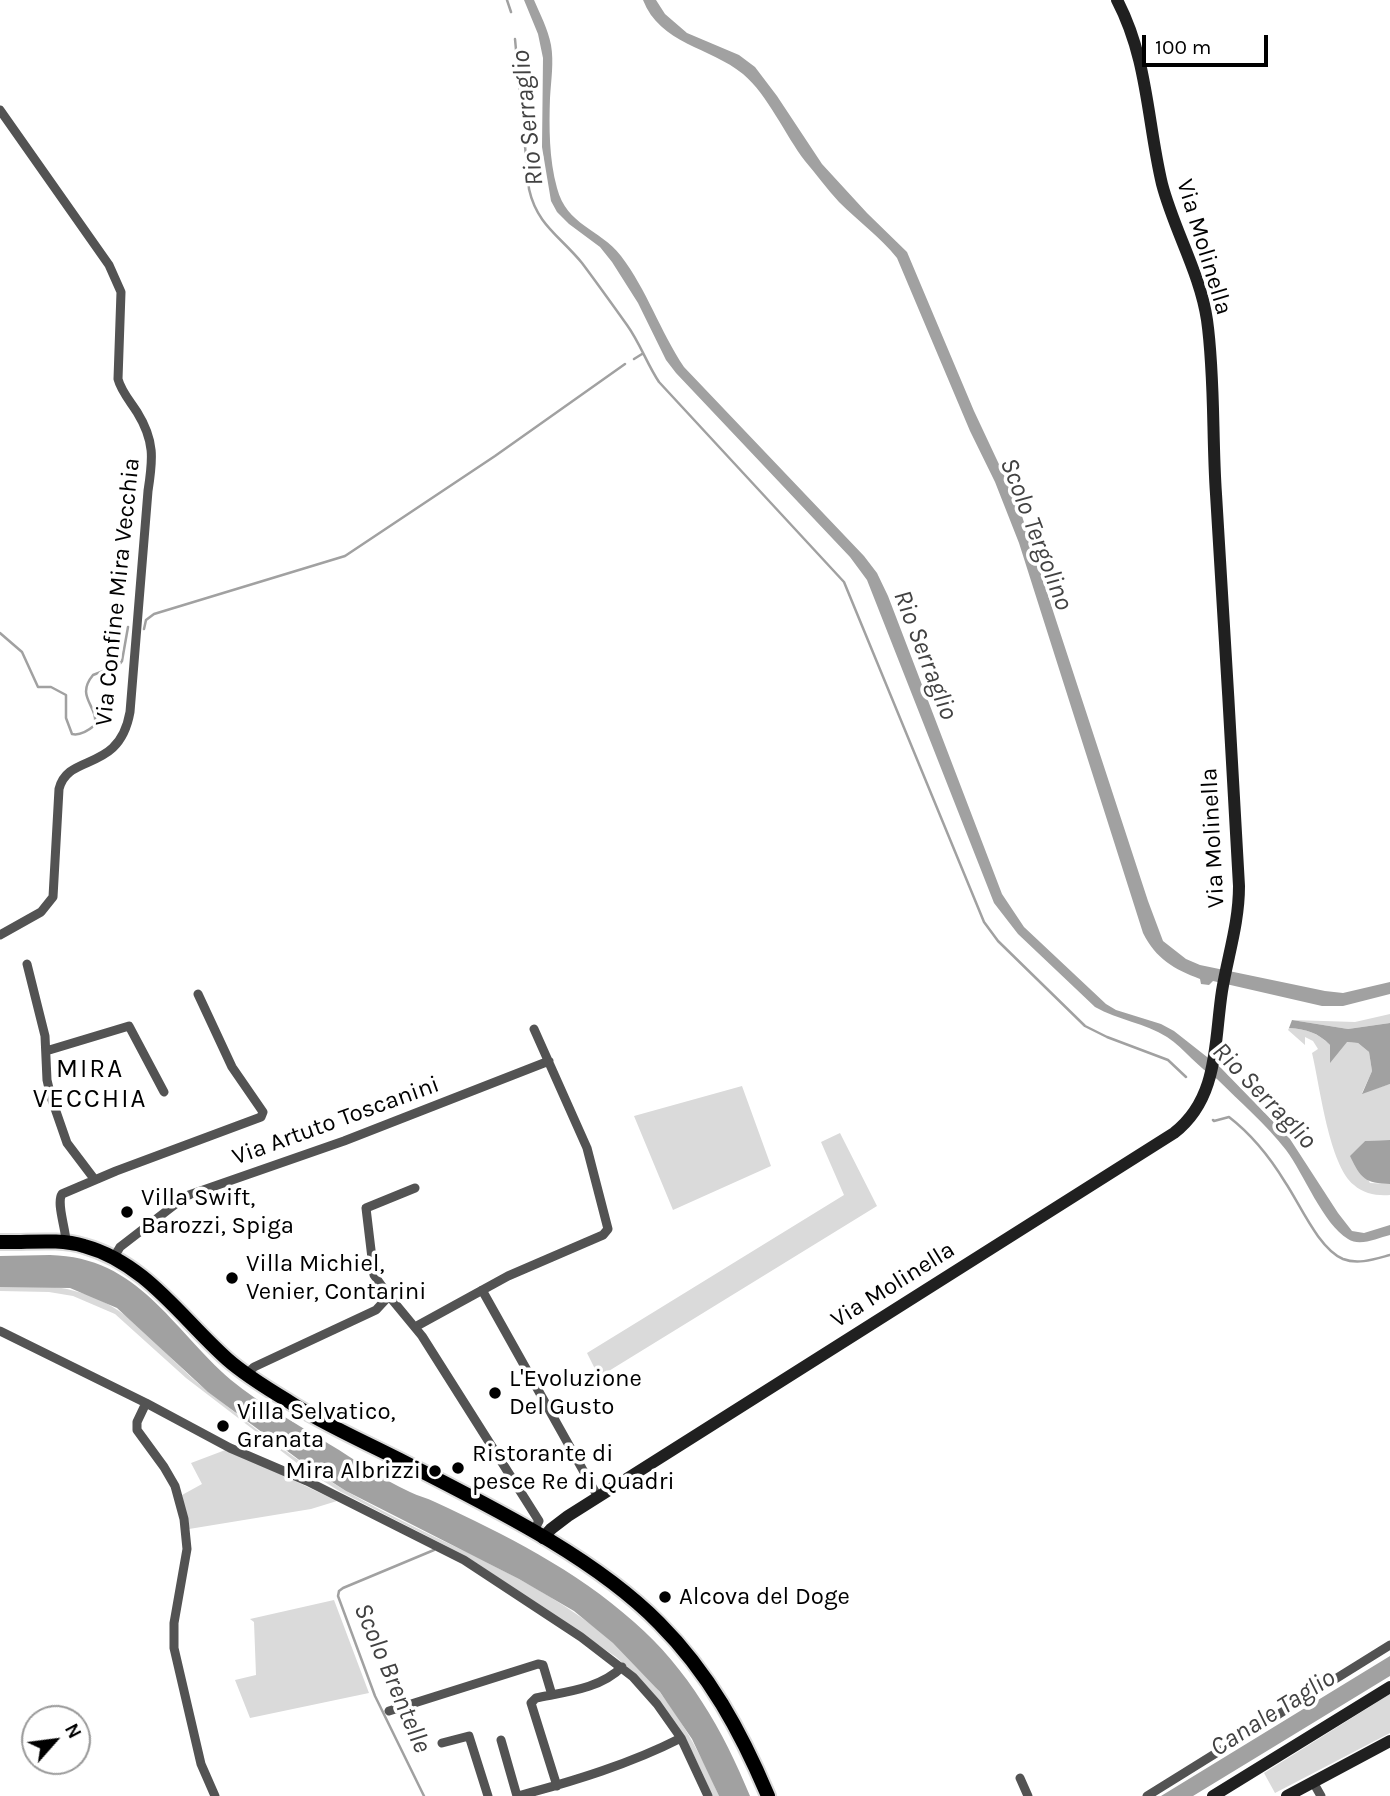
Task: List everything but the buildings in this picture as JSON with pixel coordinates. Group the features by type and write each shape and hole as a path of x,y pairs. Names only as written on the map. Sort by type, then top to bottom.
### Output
{"main road":[{"path":"0,1242 66,1242 114,1257 158,1289 229,1361 291,1403 541,1530 614,1585 673,1638 726,1708 768,1796"}],"street":[{"name":"Via Molinella","path":"541,1530 598,1497 1174,1133 1192,1116 1207,1085 1217,1050 1223,989 1238,921 1240,886 1207,319 1162,184 1144,74 1136,45 1117,0"},
{"name":"Via Confine Mira Vecchia","path":"0,110 109,265 118,282 121,292 118,379 143,422 152,446 153,462 148,491 128,724 113,751 76,768 62,780 59,789 53,897 41,912 0,935"},
{"path":"27,964 45,1036 47,1080 67,1143 95,1180"},
{"path":"66,1242 66,1228 59,1198 95,1180 261,1117 263,1112 232,1067 198,994"},
{"path":"46,1051 129,1026 164,1092"},
{"path":"415,1327 482,1290 603,1235 608,1228 587,1148 534,1028"},
{"name":"Via Artuto Toscanini","path":"114,1257 120,1247 186,1196 344,1140 549,1061"},
{"path":"415,1188 366,1208 374,1275 415,1327 541,1530"},
{"path":"482,1290 598,1497"},
{"path":"247,1374 254,1367 376,1310 389,1296"},
{"path":"0,1331 230,1448 307,1481 464,1560 622,1667 657,1704 681,1738 708,1796"},
{"path":"146,1403 137,1422 137,1430 175,1486 184,1519 187,1549 173,1639 201,1764 215,1796"},
{"path":"1147,1796 1390,1645"},
{"path":"390,1711 538,1664 543,1665 552,1695"},
{"path":"556,1786 531,1707 533,1700 596,1684 611,1678 622,1667"},
{"path":"1213,1796 1390,1686"},
{"path":"442,1743 466,1737 471,1739 488,1796"},
{"path":"501,1740 517,1796 618,1765 681,1738"},
{"path":"1287,1796 1390,1741"},
{"path":"1020,1778 1028,1796"},
{"path":"1313,1782 1321,1796"}],"shaded area":[{"path":"524,0 534,0 551,45 550,143 554,177 562,201 576,219 621,256 684,367 864,556 877,573 1002,894 1024,927 1106,1004 1174,1031 1221,1068 1290,1139 1352,1231 1364,1233 1390,1225 1390,1235 1358,1242 1339,1232 1322,1211 1286,1150 1217,1079 1167,1037 1095,1007 1018,934 994,903 867,580 850,557 676,373 666,360 638,303 612,262 600,247 557,212 551,201 542,147 543,58 538,34"},
{"path":"643,0 656,0 665,14 687,33 739,55 755,67 822,164 907,252 974,411 1019,507 1163,941 1186,959 1200,965 1343,993 1390,982 1390,994 1343,1006 1322,1006 1213,981 1209,985 1201,984 1200,979 1174,967 1154,950 1143,933 1019,543 897,258 826,187 752,83 730,65 673,36 651,15"},
{"path":"1390,1014 1390,1023 1348,1029 1292,1020 1355,1022"},
{"path":"1292,1020 1348,1029 1390,1023 1390,1084 1362,1094 1372,1071 1369,1052 1358,1043 1347,1042 1330,1063 1330,1045 1312,1032 1289,1028"},
{"path":"1289,1028 1312,1032 1331,1046 1330,1061 1346,1042 1358,1043 1369,1052 1372,1071 1362,1093 1390,1084 1390,1140 1365,1141 1354,1153 1370,1183 1390,1184 1390,1195 1366,1192 1354,1185 1345,1175 1332,1143 1322,1104 1312,1053 1318,1049 1313,1041 1305,1037 1305,1045"},
{"path":"742,1086 771,1166 673,1210 634,1116"},
{"path":"840,1133 877,1206 599,1377 587,1353 844,1195 821,1142"},
{"path":"1390,1140 1390,1184 1369,1181 1357,1170 1350,1156 1365,1141"},
{"path":"50,1255 81,1259 107,1268 131,1282 171,1318 231,1380 254,1398 389,1481 539,1554 612,1603 653,1640 687,1680 716,1724 750,1796 719,1796 692,1739 660,1692 613,1643 574,1611 519,1579 346,1491 310,1468 208,1392 117,1308 70,1288 0,1287 0,1256"},
{"path":"45,1286 74,1291 98,1299 118,1310 209,1392 310,1468 379,1509 549,1596 581,1617 630,1658 661,1693 699,1753 719,1796 712,1796 673,1720 647,1687 616,1657 466,1556 339,1491 306,1470 186,1378 115,1314 73,1296 49,1292 0,1291 0,1287"},
{"path":"228,1449 337,1501 311,1509 189,1529 182,1495 202,1484 191,1463"},
{"path":"334,1600 369,1693 250,1718 235,1680 256,1675 254,1622 250,1619"},
{"path":"1390,1656 1390,1676 1193,1796 1161,1796"},
{"path":"1390,1694 1390,1733 1275,1793 1264,1773"}],"waterway":[{"path":"507,0 511,12"},
{"name":"Rio Serraglio","path":"515,39 529,189 538,212 582,263 627,325 659,382 844,582 984,922 998,941 1085,1026 1168,1060 1186,1077"},
{"path":"634,359 642,354"},
{"path":"144,629 146,620 154,614 345,556 495,456 625,364"},
{"path":"0,633 22,652 38,687 51,687 66,695 66,718 72,734 75,734 95,725 87,695 88,683 93,675 119,665 122,661 128,627"},
{"path":"1213,1120 1229,1117 1253,1139 1279,1173 1310,1225 1334,1253 1343,1259 1355,1261 1390,1255"},
{"name":"Scolo Brentelle","path":"424,1796 375,1696 338,1596 343,1588 434,1550"}],"place":[{"name":"Villa Swift, Barozzi, Spiga","path":"127,1212"},
{"name":"Villa Michiel, Venier, Contarini","path":"232,1278"},
{"name":"L'Evoluzione Del Gusto","path":"495,1393"},
{"name":"Villa Selvatico, Granata","path":"223,1426"},
{"name":"Ristorante di pesce Re di Quadri","path":"458,1468"},
{"name":"Mira Albrizzi","path":"435,1471"},
{"name":"Alcova del Doge","path":"665,1597"}],"district":[{"name":"MIRA VECCHIA","path":"90,1085"}],"water label":[{"name":"Scolo Tergolino","path":"1036,534"},
{"name":"Canale Taglio","path":"1273,1713"}]}
